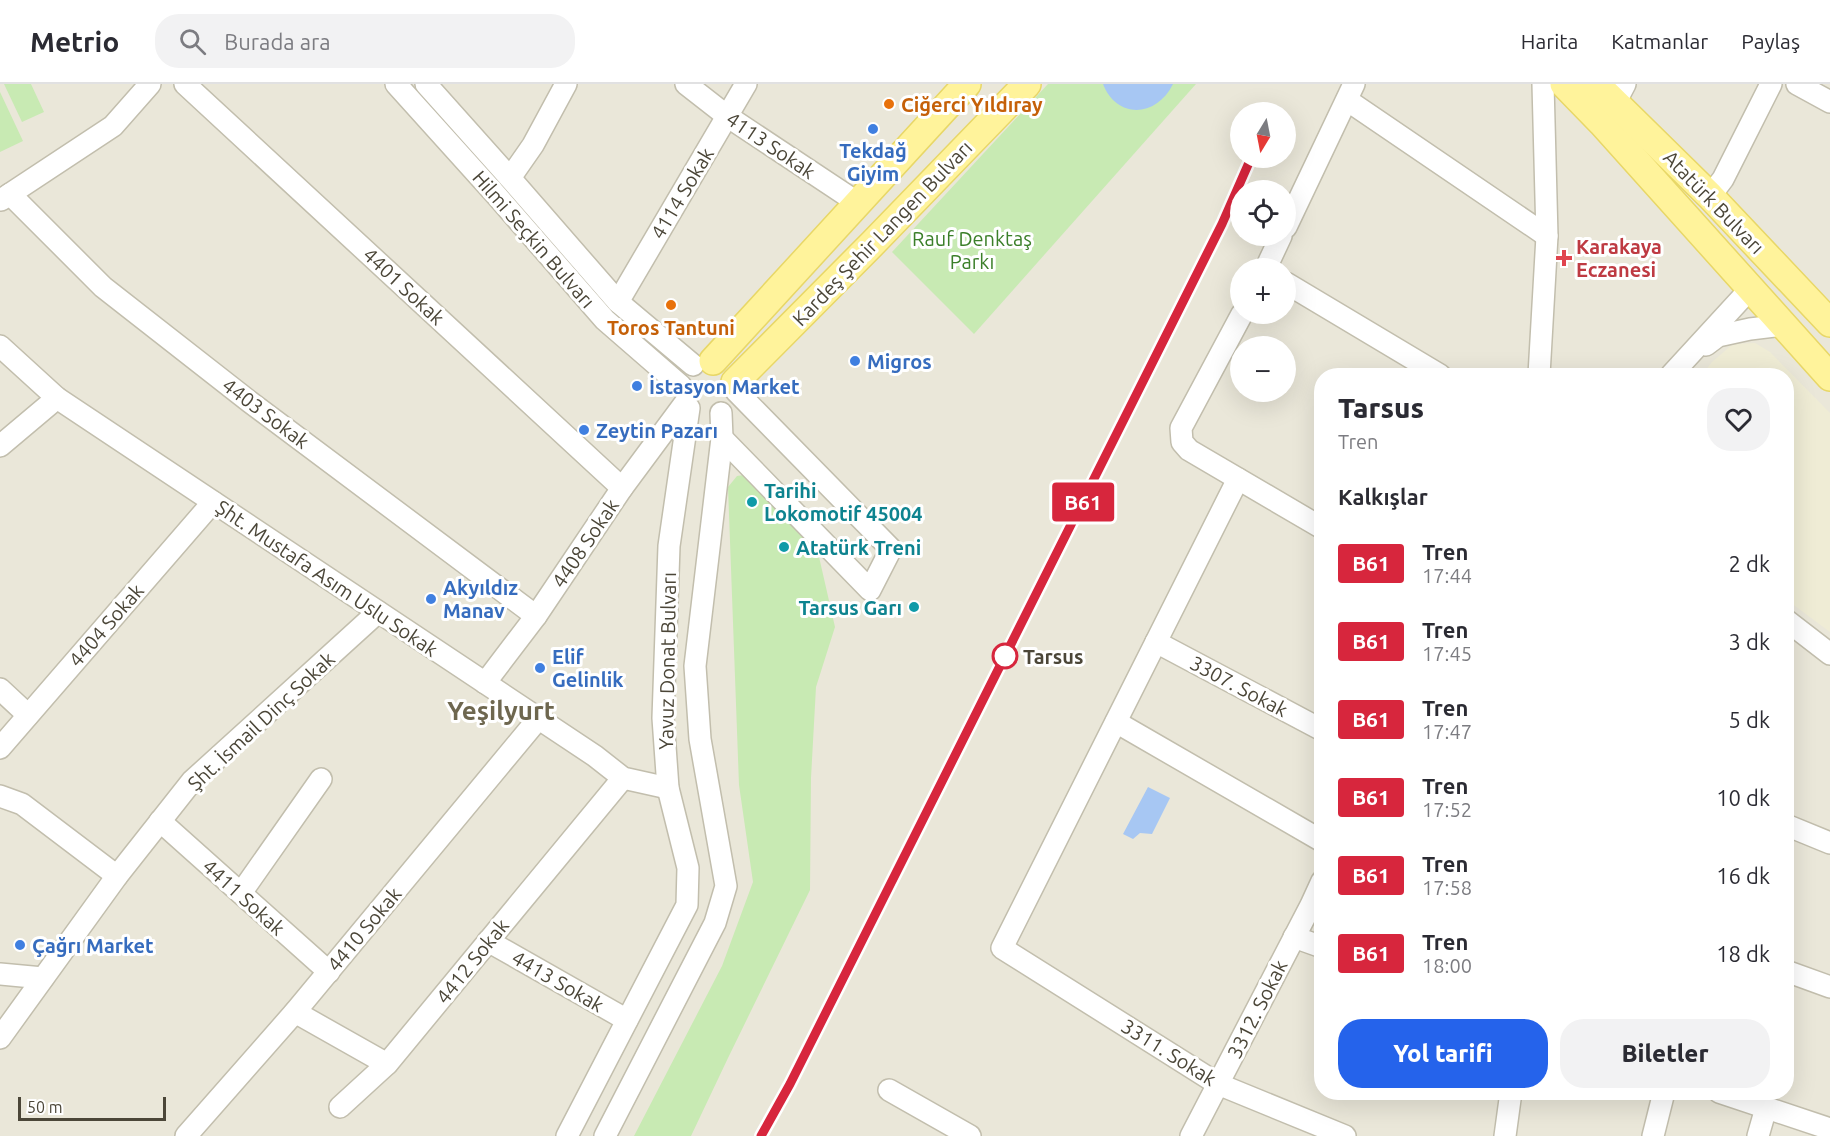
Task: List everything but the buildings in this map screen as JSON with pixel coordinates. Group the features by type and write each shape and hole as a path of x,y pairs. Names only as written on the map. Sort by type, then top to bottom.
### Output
{"main road":[{"name":"Kardeş Şehir Langen Bulvarı","path":"703,363 858,203 967,84"},
{"name":"Kardeş Şehir Langen Bulvarı","path":"736,386 1027,84"},
{"path":"1563,84 1602,123 1822,367"},
{"name":"Atatürk Bulvarı","path":"1596,84 1620,93 1710,196 1830,323"}],"street":[{"path":"5,197 113,126 150,84"},
{"name":"4401 Sokak","path":"185,84 622,488"},
{"name":"Hilmi Seçkin Bulvarı","path":"396,84 604,320 685,399"},
{"name":"Hilmi Seçkin Bulvarı","path":"426,84 618,302 703,363"},
{"path":"510,178 534,145 566,84"},
{"name":"4113 Sokak","path":"686,84 728,116 858,203"},
{"name":"4114 Sokak","path":"618,302 746,84"},
{"path":"1539,368 1547,236 1543,84"},
{"path":"1710,196 1723,179 1771,84"},
{"path":"1797,84 1830,102"},
{"path":"1296,206 1350,92 1547,236"},
{"name":"4403 Sokak","path":"5,197 103,288 250,402 536,616"},
{"path":"1296,288 1428,368"},
{"path":"1678,368 1750,289"},
{"path":"1237,324 1181,428 1182,442 1189,450 1314,523"},
{"path":"1686,359 1718,336 1750,328 1784,324"},
{"name":"Şht. Mustafa Asım Uslu Sokak","path":"0,346 57,398 595,756 623,778 668,788"},
{"path":"722,438 870,590 891,549 736,386 727,368 703,363 683,378 685,399 696,413 704,416 721,413 729,407 734,400 736,386"},
{"path":"0,446 57,398"},
{"name":"4408 Sokak","path":"485,683 536,616 685,399"},
{"name":"Yavuz Donat Bulvarı","path":"567,1136 687,905 688,868 668,788 663,718 669,546 685,399"},
{"name":"Yavuz Donat Bulvarı","path":"605,1136 715,922 726,886 700,739 695,666 722,438 721,413"},
{"path":"1238,479 1116,722 1314,836"},
{"name":"4404 Sokak","path":"0,748 213,502"},
{"name":"Şht. İsmail Dinç Sokak","path":"0,1038 117,876 192,781 378,612"},
{"path":"1794,626 1830,654"},
{"name":"3307. Sokak","path":"1156,642 1314,726"},
{"path":"0,689 28,715"},
{"name":"4410 Sokak","path":"186,1136 329,972 538,719"},
{"name":"3311. Sokak","path":"1116,722 1002,948 1218,1084 1345,1136"},
{"name":"4412 Sokak","path":"340,1107 387,1064 623,778"},
{"path":"241,893 321,779"},
{"path":"0,796 22,804 117,876"},
{"name":"4411 Sokak","path":"160,821 329,972"},
{"path":"1794,828 1830,843"},
{"name":"3312. Sokak","path":"1191,1136 1314,897"},
{"path":"1294,937 1314,943"},
{"name":"4413 Sokak","path":"488,941 627,1020"},
{"path":"0,974 43,978"},
{"path":"1794,974 1830,987"},
{"path":"295,1012 387,1064"},
{"path":"889,1090 970,1136"},
{"path":"1505,1136 1510,1100"},
{"path":"1653,1136 1662,1100"},
{"path":"1742,1100 1830,1129"},
{"path":"1758,1136 1766,1108"}],"shaded area":[{"path":"0,84 1830,84 1830,1136 0,1136"},
{"path":"1755,343 1770,352 1786,368 1707,368 1733,344"},
{"path":"1794,376 1830,413 1830,632 1794,605"}],"green space":[{"path":"4,84 31,84 44,112 22,122"},
{"name":"Rauf Denktaş Parkı","path":"1048,84 1196,84 974,334 892,252"},
{"path":"0,92 23,141 0,152"},
{"path":"750,474 817,548 835,627 816,687 811,778 810,890 691,1136 634,1136 722,966 753,882 739,785 728,487 737,476"}],"water":[{"path":"1103,84 1173,84 1157,103 1137,110 1127,109 1118,104 1109,96"},
{"path":"1148,787 1170,798 1152,834 1140,833 1133,839 1123,834"}],"train":[{"name":"B61","path":"761,1136 790,1084 1233,203 1247,168"}],"place":[{"name":"Ciğerci Yıldıray","path":"889,104"},
{"name":"Tekdağ Giyim","path":"873,129"},
{"name":"Karakaya Eczanesi","path":"1564,258"},
{"name":"Toros Tantuni","path":"671,305"},
{"name":"Migros","path":"855,361"},
{"name":"İstasyon Market","path":"637,386"},
{"name":"Zeytin Pazarı","path":"584,430"},
{"name":"Tarihi Lokomotif 45004","path":"752,502"},
{"name":"Atatürk Treni","path":"784,547"},
{"name":"Akyıldız Manav","path":"431,599"},
{"name":"Tarsus Garı","path":"914,607"},
{"name":"Tarsus","path":"1005,656"},
{"name":"Elif Gelinlik","path":"540,668"},
{"name":"Çağrı Market","path":"20,945"}],"district":[{"name":"Yeşilyurt","path":"501,710"}]}
